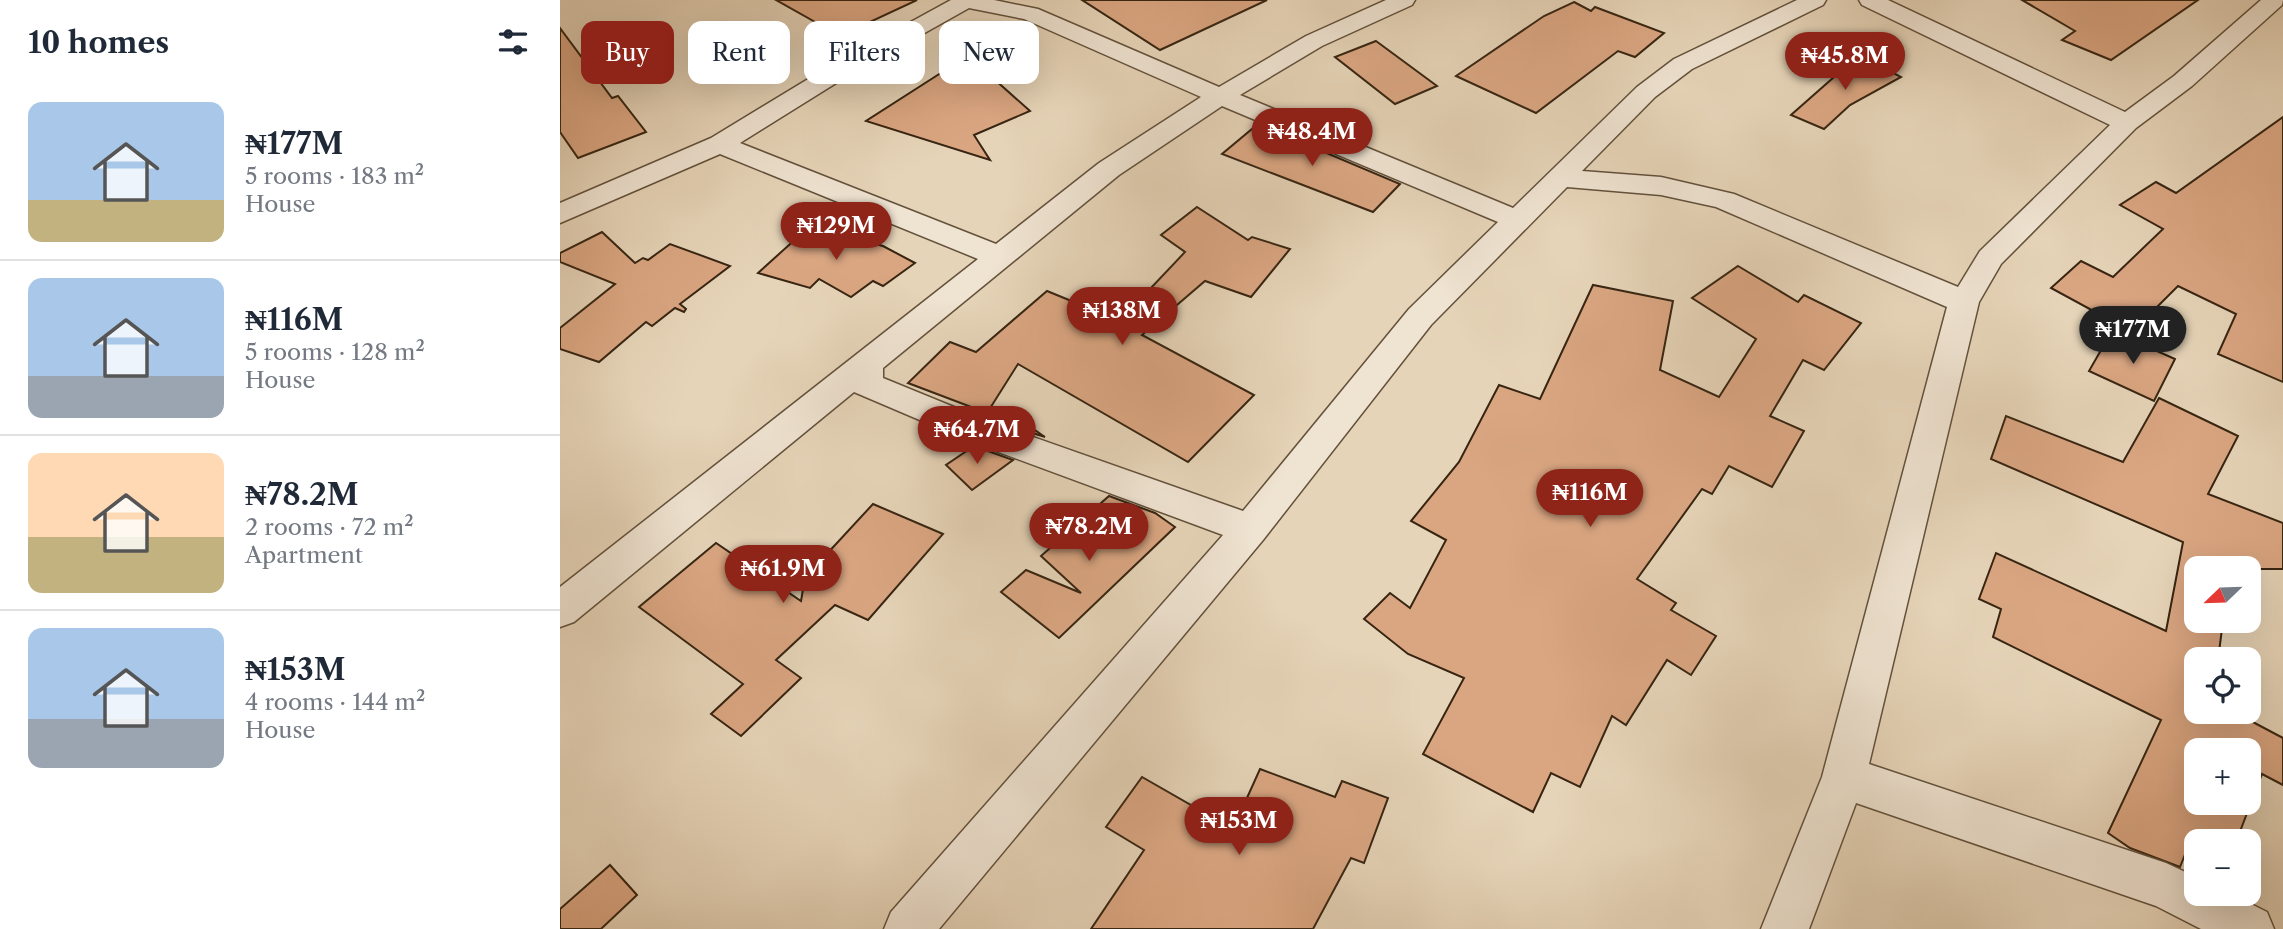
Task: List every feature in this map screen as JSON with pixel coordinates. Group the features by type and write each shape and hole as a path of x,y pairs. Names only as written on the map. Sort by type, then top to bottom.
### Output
{"street":[{"path":"560,214 720,144 832,75 967,0 1030,14 1518,220"},
{"path":"560,610 1109,170 1185,117 1314,41 1404,0"},
{"path":"908,929 1250,529 1420,317 1646,92 1683,64 1815,0"},
{"path":"1870,0 2127,123"},
{"path":"1785,929 1844,777 1964,302 1990,258 2127,123 2183,81 2274,0"},
{"path":"720,144 1001,257"},
{"path":"1560,178 1661,186 1724,200 1964,302"},
{"path":"867,364 866,385 981,432 1250,529"},
{"path":"1844,777 2166,886 2250,929"}],"building":[{"path":"776,0 917,0 872,21 813,21"},
{"path":"1082,0 1267,0 1160,50"},
{"path":"2022,0 2198,0 2111,60 2062,40 2075,31"},
{"path":"1574,2 1591,11 1595,7 1664,33 1635,57 1618,51 1536,113 1456,76 1544,16"},
{"path":"560,28 581,56 581,84 602,84 612,98 618,96 646,132 578,158 560,132"},
{"path":"1376,41 1437,86 1395,104 1335,57"},
{"path":"1859,55 1901,77 1850,105 1824,129 1791,115"},
{"path":"939,74 939,84 1000,84 1030,111 974,135 990,160 866,121"},
{"path":"2283,117 2283,382 2218,354 2236,314 2178,286 2132,332 2051,288 2081,261 2113,277 2163,229 2120,205 2156,182 2176,193"},
{"path":"1258,124 1400,184 1373,212 1222,154"},
{"path":"1197,207 1248,240 1252,237 1290,249 1251,297 1205,281 1142,335 1254,395 1188,462 1018,364 987,413 908,383 950,342 976,352 1047,291 1113,318 1150,289 1185,252 1161,235"},
{"path":"810,226 883,246 915,263 883,286 873,281 851,297 819,279 810,288 758,273"},
{"path":"602,232 635,263 643,258 648,260 670,244 730,266 680,304 686,309 684,312 675,308 652,326 646,322 599,362 560,349 560,328 615,284 560,262 560,253"},
{"path":"1738,266 1798,302 1804,295 1861,323 1824,370 1803,360 1770,416 1804,431 1772,487 1729,466 1712,494 1702,489 1637,579 1676,603 1671,610 1716,636 1691,675 1667,660 1626,725 1612,716 1580,787 1551,773 1533,812 1423,754 1464,678 1408,654 1364,619 1390,593 1410,608 1446,540 1411,521 1459,462 1499,385 1540,399 1593,285 1673,301 1660,370 1719,397 1756,339 1692,298"},
{"path":"2112,331 2175,359 2154,401 2089,371"},
{"path":"2159,398 2238,436 2208,494 2283,523 2283,569 2261,569 2261,556 2184,556 2184,634 2221,634 2220,647 2184,647 2184,724 2257,724 2283,738 2283,785 2262,774 2261,777 2261,738 2184,738 2184,815 2246,815 2241,829 2184,829 2184,857 2180,867 2130,848 2108,833 2161,720 1993,637 2001,609 1979,599 1996,553 2166,631 2183,542 1991,459 2006,416 2123,462"},
{"path":"1016,417 1045,437 1005,424"},
{"path":"974,446 1013,460 972,490 946,465"},
{"path":"1109,496 1155,513 1175,527 1059,638 1001,592 1026,570 1081,593 1041,556"},
{"path":"873,504 943,534 868,620 835,605 776,660 801,678 741,736 711,714 743,684 639,607 716,543 801,601 808,560 824,557"},
{"path":"1260,769 1335,797 1342,781 1388,798 1364,863 1351,858 1313,929 1091,929 1144,850 1106,827 1142,777 1233,829"},
{"path":"610,865 637,895 601,929 560,929 560,909"}]}
